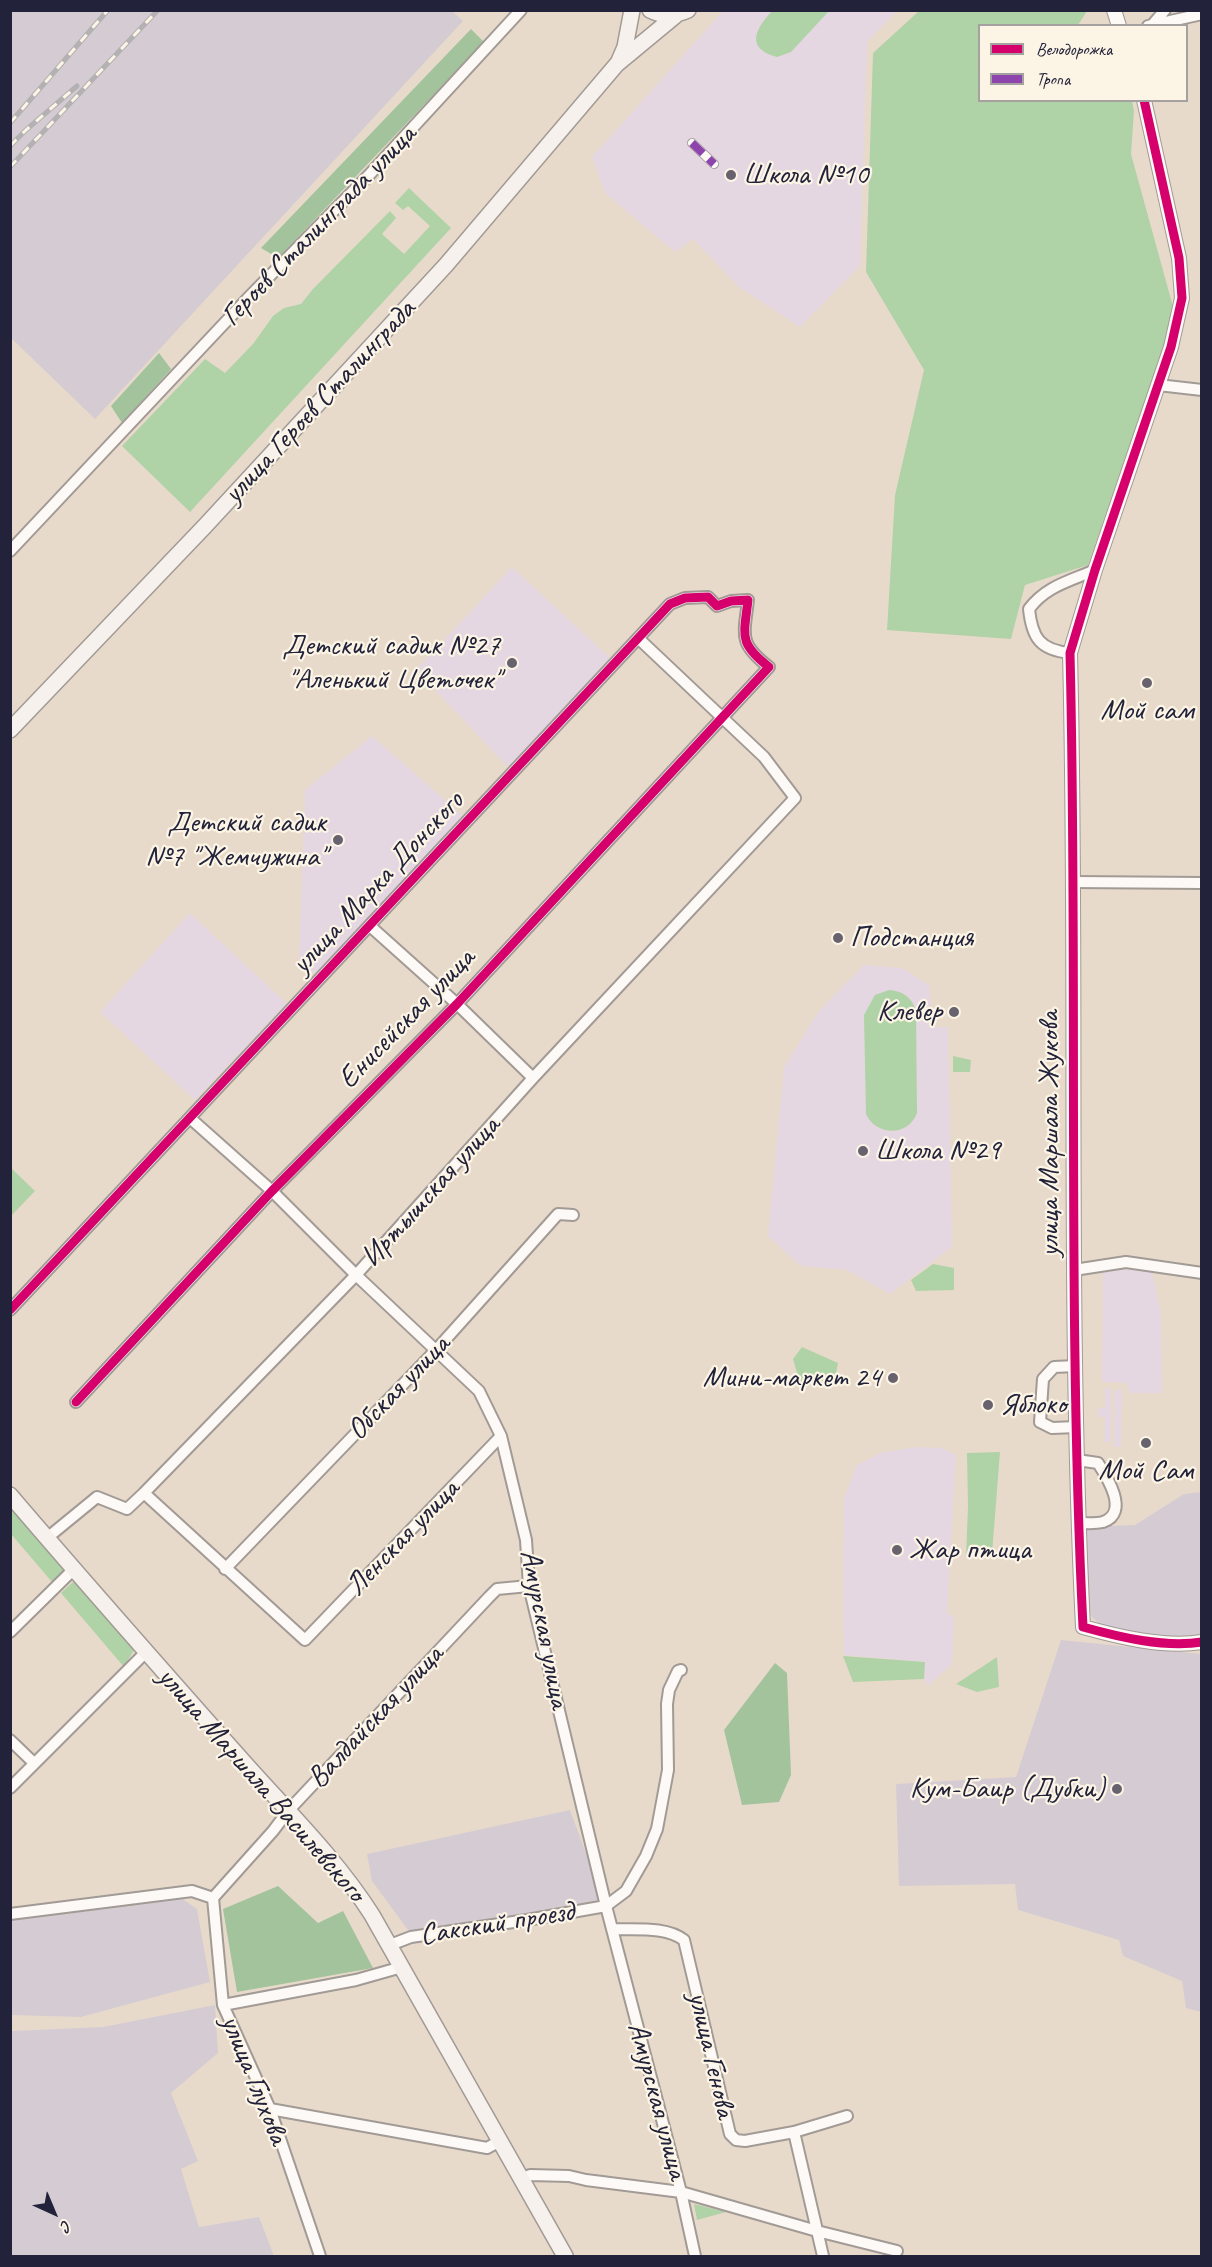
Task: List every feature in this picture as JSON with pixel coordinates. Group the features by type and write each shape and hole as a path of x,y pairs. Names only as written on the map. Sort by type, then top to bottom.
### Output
{"main road":[{"name":"улица Героев Сталинграда","path":"617,64 625,47 632,10"},
{"path":"650,10 662,15 682,13"},
{"name":"улица Героев Сталинграда","path":"10,730 205,526 446,265 617,64 682,13"},
{"name":"улица Маршала Василевского","path":"10,1495 346,1877 390,1945 565,2256"}],"street":[{"name":"Героев Сталинграда улица","path":"10,551 242,305 370,174 521,10"},
{"path":"1152,24 1165,10"},
{"path":"1156,24 1202,14"},
{"name":"улица Маршала Жукова","path":"1144,102 1179,258 1182,298 1171,347 1095,570 1072,646 1074,1270 1078,1523 1083,1627 1119,1637 1181,1644 1202,1642"},
{"path":"692,143 714,164"},
{"path":"1158,385 1202,390"},
{"path":"1072,646 1053,651 1038,641 1030,625 1029,609 1038,597 1052,588 1095,570"},
{"name":"улица Марка Донского","path":"10,1310 670,604 678,600 708,597 717,606 731,601 748,600 745,643 752,653 769,667"},
{"path":"638,638 722,716"},
{"name":"Енисейская улица","path":"76,1402 272,1191 457,1004 769,667"},
{"name":"Иртышская улица","path":"47,1538 97,1497 127,1509 144,1493 356,1275 533,1078 795,798 764,757 722,716"},
{"path":"1073,882 1202,883"},
{"path":"370,926 457,1004 533,1078"},
{"name":"Амурская улица","path":"190,1118 272,1191 356,1275 479,1391 501,1437 526,1540 529,1586 606,1906 681,2192 695,2256"},
{"name":"Обская улица","path":"225,1569 437,1349 558,1214 573,1215"},
{"path":"1074,1270 1126,1262 1202,1273"},
{"path":"1076,1366 1054,1367 1043,1379 1040,1422 1052,1428 1077,1427"},
{"name":"Ленская улица","path":"225,1569 305,1640 501,1437"},
{"path":"1077,1460 1098,1463 1109,1480 1115,1496 1116,1508 1109,1519 1102,1522 1078,1523"},
{"path":"144,1493 225,1569"},
{"path":"10,1632 74,1569"},
{"name":"Валдайская улица","path":"213,1898 288,1812 497,1589 529,1586"},
{"path":"10,1788 146,1652"},
{"path":"606,1906 626,1891 646,1856 657,1829 668,1770 668,1697 678,1671 681,1670"},
{"path":"10,1740 34,1763"},
{"path":"10,1914 192,1891 213,1898"},
{"name":"улица Глухова","path":"213,1898 223,2005 270,2109 320,2256"},
{"name":"Сакский проезд","path":"390,1945 411,1937 606,1906"},
{"name":"Сакский проезд","path":"613,1929 668,1932 684,1940 687,1946"},
{"name":"улица Генова","path":"687,1946 730,2134 736,2140 745,2141 794,2132 847,2116"},
{"name":"Сакский проезд","path":"223,2005 356,1980 402,1967"},
{"path":"270,2109 487,2148 500,2141"},
{"path":"794,2132 823,2256"},
{"path":"521,2179 530,2175 569,2176 681,2192 817,2232 897,2251"}],"shaded area":[{"path":"11,11 452,11 463,21 95,419 11,338"},
{"name":"Школа №10","path":"723,11 897,11 867,42 860,266 800,327 739,287 693,239 675,252 605,193 592,157"},
{"path":"512,567 612,660 508,767 416,670"},
{"path":"372,736 463,816 317,975 299,960 305,790"},
{"path":"190,913 287,1004 195,1100 100,1012"},
{"name":"Школа №29","path":"864,965 902,968 929,985 932,1027 948,1027 952,1247 890,1294 847,1270 801,1266 768,1236 784,1067 819,1011"},
{"path":"1151,1268 1161,1312 1162,1393 1129,1393 1127,1383 1102,1382 1103,1269"},
{"path":"1105,1388 1111,1388 1111,1442 1104,1442 1105,1417 1098,1417 1098,1408 1105,1408"},
{"path":"1115,1390 1122,1390 1121,1447 1114,1447"},
{"name":"Жар птица","path":"915,1447 942,1448 956,1455 947,1613 954,1617 952,1664 928,1686 924,1679 925,1662 844,1655 844,1499 856,1466 880,1453"},
{"path":"1201,1492 1201,1636 1147,1636 1102,1626 1092,1617 1088,1606 1085,1527 1135,1525 1184,1494"},
{"path":"1061,1640 1201,1654 1201,2012 1186,2008 1182,1981 1123,1956 1119,1940 1018,1910 1015,1884 899,1886 896,1784 1016,1777"},
{"path":"570,1810 600,1891 598,1902 411,1934 372,1881 367,1854"},
{"path":"180,1897 197,1909 210,1982 81,2017 11,2015 11,1917"},
{"path":"215,2005 218,2053 171,2093 198,2161 181,2169 199,2227 259,2217 274,2256 11,2256 11,2031 103,2027"}],"green space":[{"path":"773,10 829,11 791,52 777,57 760,48 756,37 758,30"},
{"path":"919,11 1087,11 1079,24 978,24 978,102 1132,102 1134,111 1131,154 1175,314 1088,565 1025,585 1011,639 887,630 895,495 924,370 866,272 873,53"},
{"path":"471,29 484,42 278,258 261,248"},
{"path":"409,188 451,228 190,512 122,446 205,359 225,373 253,344 273,316 284,308 301,304 390,211 396,218 382,234 404,254 430,226 408,206 403,210 395,203"},
{"path":"159,353 171,369 122,423 111,406"},
{"path":"889,990 906,996 916,1010 917,1113 907,1126 892,1131 877,1126 866,1114 864,1015 875,995"},
{"path":"953,1056 971,1060 970,1072 953,1072"},
{"path":"10,1167 35,1191 11,1216 10,1216"},
{"path":"933,1264 954,1268 954,1290 916,1291 911,1280"},
{"path":"802,1347 838,1363 835,1378 801,1387 793,1359"},
{"path":"1000,1452 992,1554 966,1557 967,1453"},
{"path":"10,1503 65,1569 52,1582 11,1534"},
{"path":"74,1581 134,1650 124,1667 61,1593"},
{"path":"843,1656 925,1662 924,1679 853,1682"},
{"path":"997,1657 999,1687 977,1692 956,1684"},
{"path":"775,1663 787,1673 791,1775 779,1802 742,1805 724,1730"},
{"path":"278,1886 318,1923 343,1911 373,1968 237,1992 223,1909"},
{"path":"694,2204 726,2212 697,2220"}],"railway":[{"path":"10,123 108,10"},
{"path":"10,167 158,10"},
{"path":"10,146 77,86"}],"marked path":[{"path":"692,143 714,164"}],"cycle path":[{"path":"1144,102 1179,258 1182,298 1171,347 1095,570 1070,653 1075,1384 1078,1505 1083,1627 1157,1643 1202,1642"},
{"path":"10,1310 670,604 685,598 708,597 717,606 731,601 748,600 745,638 752,651 769,667 457,1004 272,1191 76,1402"}],"place":[{"name":"Школа №10","path":"731,175"},
{"name":"Детский садик №27 \"Аленький Цветочек\"","path":"512,663"},
{"name":"Мой сам","path":"1147,683"},
{"name":"Детский садик №7 \"Жемчужина\"","path":"338,840"},
{"name":"Подстанция","path":"838,938"},
{"name":"Клевер","path":"954,1012"},
{"name":"Школа №29","path":"863,1151"},
{"name":"Мини-маркет 24","path":"893,1378"},
{"name":"Яблоко","path":"988,1405"},
{"name":"Мой Сам","path":"1146,1443"},
{"name":"Жар птица","path":"897,1550"},
{"name":"Кум-Баир (Дубки)","path":"1117,1789"}]}
